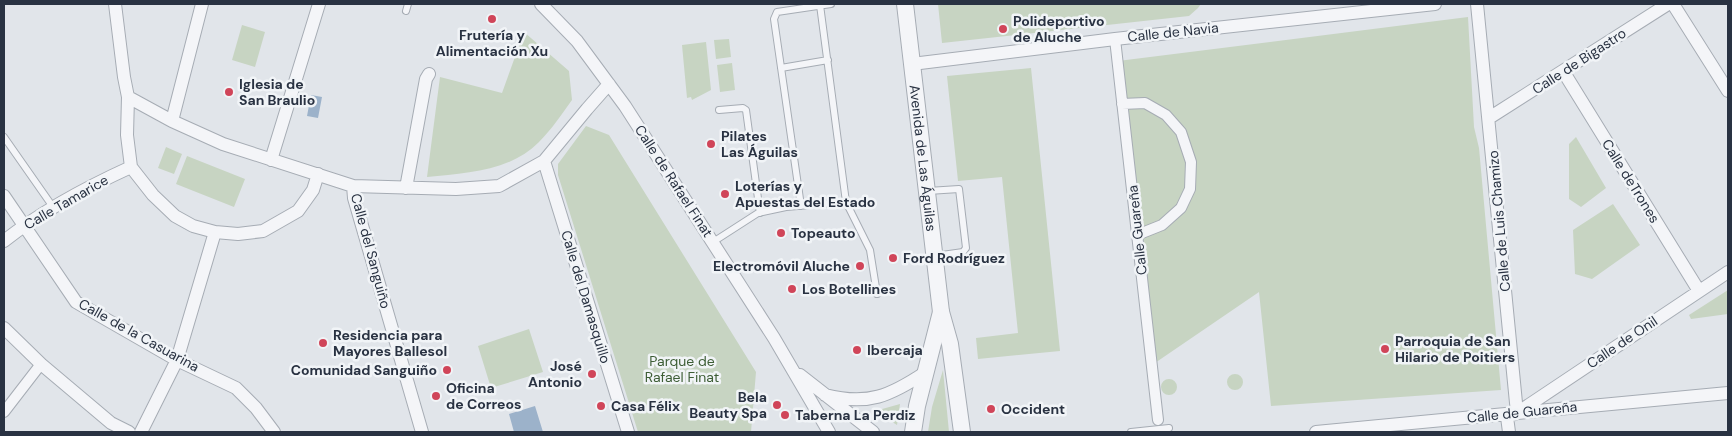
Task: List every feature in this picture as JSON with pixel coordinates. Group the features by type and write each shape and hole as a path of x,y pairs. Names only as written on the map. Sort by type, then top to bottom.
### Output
{"street":[{"path":"115,4 128,97 127,135 131,167 153,195 175,216 193,226 215,232 238,234 262,231 298,211 313,190 318,174"},
{"path":"172,121 202,4"},
{"path":"271,160 319,4"},
{"name":"Calle de Rafael Finat","path":"541,4 576,41 609,84 713,242 829,432"},
{"name":"Avenida de Las Águilas","path":"906,4 941,312 950,344 962,432"},
{"name":"Calle de Navia","path":"912,64 1115,39 1434,4"},
{"name":"Calle de Luis Chamizo","path":"1477,4 1517,413 1507,417 1509,432"},
{"name":"Calle de Bigastro","path":"1489,118 1668,4"},
{"path":"1673,4 1728,90"},
{"name":"Calle Guareña","path":"1115,39 1158,420"},
{"name":"Calle deTrones","path":"1563,72 1699,291"},
{"path":"406,188 426,80 429,74"},
{"path":"128,97 172,121 223,144 353,186 456,189 499,186 544,161 609,84"},
{"path":"1122,104 1145,103 1166,115 1182,132 1191,162 1190,188 1181,208 1162,225 1137,235"},
{"name":"Calle del Damasquillo","path":"544,161 628,432"},
{"name":"Calle Tamarice","path":"4,241 24,225 53,207 131,167"},
{"name":"Calle del Sanguiño","path":"353,186 354,198 422,432"},
{"name":"Calle de la Casuarina","path":"4,196 76,302 177,360 236,388 274,432"},
{"path":"141,432 177,360 215,232"},
{"name":"Calle de Onil","path":"1517,413 1728,272"},
{"name":"Avenida de Las Águilas","path":"913,432 917,406 941,312"},
{"path":"4,328 41,364 111,423 128,432"},
{"path":"4,412 41,364"},
{"name":"Calle de Rafael Finat","path":"792,369 874,432"},
{"path":"825,396 852,400 880,397 906,385 926,372"},
{"name":"Calle de Guareña","path":"1316,432 1728,392"}],"lane":[{"path":"406,11 408,4"},
{"path":"801,206 775,15 777,12 831,4"},
{"path":"820,5 846,202 870,250 877,294"},
{"path":"781,68 828,60"},
{"path":"719,110 743,108 748,114 760,213"},
{"path":"4,138 53,207"},
{"path":"927,191 959,189 962,210 965,251 935,256"},
{"path":"713,242 760,213 801,206 846,202"},
{"path":"1131,432 1169,428"}],"green space":[{"name":"Polideportivo de Aluche","path":"938,4 1201,4 1189,16 942,43"},
{"path":"1468,17 1474,127 1479,148 1501,390 1271,406 1259,292 1152,365 1118,61"},
{"path":"242,25 265,32 255,67 232,60"},
{"path":"524,32 569,71 572,100 539,142 514,160 472,172 427,177 440,77 502,93"},
{"path":"729,39 731,57 716,59 714,40"},
{"path":"706,42 711,90 692,100 691,97 687,98 682,45"},
{"path":"732,63 735,90 720,92 717,65"},
{"path":"1031,68 1060,351 978,359 976,338 1018,333 1002,177 958,181 947,76"},
{"name":"Parque de Rafael Finat","path":"586,126 609,135 756,372 751,432 638,432 558,175 558,164"},
{"path":"1576,137 1606,188 1581,207 1569,199 1569,144"},
{"path":"166,147 182,154 174,174 158,168"},
{"path":"187,156 245,179 234,207 176,184"},
{"path":"1613,204 1640,245 1592,279 1575,274 1573,230"},
{"path":"1728,290 1728,314 1691,319 1689,315"},
{"path":"529,329 543,372 491,388 478,346"},
{"path":"943,370 949,432 928,432 932,407"},
{"path":"1232,374 1238,374 1243,379 1241,388 1232,390 1227,385 1227,379"},
{"path":"1166,379 1172,379 1177,384 1175,393 1166,395 1161,390 1161,384"},
{"path":"900,404 897,425 875,411"}],"water":[{"path":"311,95 322,97 318,118 307,116"},
{"path":"535,406 543,432 514,432 509,414"}],"place":[{"name":"Frutería y Alimentación Xu","path":"492,19"},
{"name":"Polideportivo de Aluche","path":"1003,29"},
{"name":"Iglesia de San Braulio","path":"229,92"},
{"name":"Pilates Las Águilas","path":"711,144"},
{"name":"Loterías y Apuestas del Estado","path":"725,194"},
{"name":"Topeauto","path":"781,233"},
{"name":"Ford Rodríguez","path":"893,258"},
{"name":"Electromóvil Aluche","path":"860,266"},
{"name":"Los Botellines","path":"792,289"},
{"name":"Residencia para Mayores Ballesol","path":"323,343"},
{"name":"Parroquia de San Hilario de Poitiers","path":"1385,349"},
{"name":"Ibercaja","path":"857,350"},
{"name":"Comunidad Sanguiño","path":"447,370"},
{"name":"José Antonio","path":"592,374"},
{"name":"Oficina de Correos","path":"436,396"},
{"name":"Bela Beauty Spa","path":"777,405"},
{"name":"Casa Félix","path":"601,406"},
{"name":"Occident","path":"991,409"},
{"name":"Taberna La Perdiz","path":"785,415"}]}
